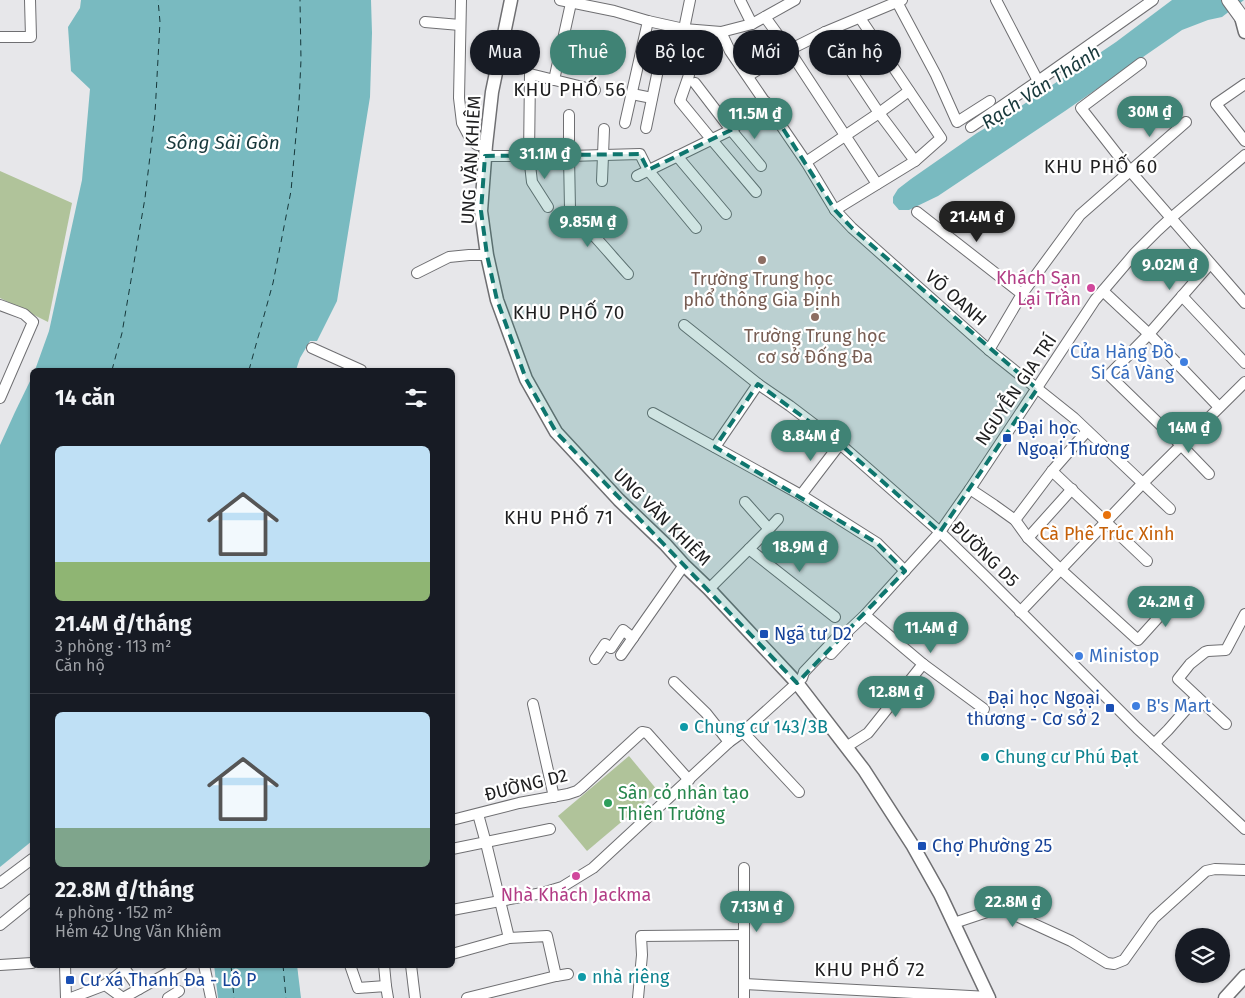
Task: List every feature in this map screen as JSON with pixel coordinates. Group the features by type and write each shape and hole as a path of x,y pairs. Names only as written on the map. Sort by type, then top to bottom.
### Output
{"highway":[{"path":"1229,0 1243,19"}],"main road":[{"name":"UNG VĂN KHIÊM","path":"511,0 492,92 481,211 487,255 497,300 526,379 556,432 619,500 800,680 864,770 913,846 944,902 989,997"},
{"path":"1243,19 1245,32"},
{"path":"1225,998 1245,976"}],"street":[{"path":"0,37 31,37 30,0"},
{"path":"460,0 459,98 462,123 471,140 486,150 529,156 640,154 648,170 696,228"},
{"path":"560,0 614,11 684,29 696,30"},
{"path":"614,11 617,0"},
{"path":"684,29 690,0"},
{"path":"740,0 752,24"},
{"path":"723,31 752,24 794,0"},
{"path":"996,0 1038,81"},
{"path":"971,127 1153,0"},
{"path":"830,30 899,1 957,122 990,102"},
{"path":"554,80 571,3"},
{"path":"765,17 775,30"},
{"path":"835,210 915,160 941,138 860,18"},
{"path":"625,123 648,21"},
{"path":"425,22 460,25"},
{"name":"VÕ OANH","path":"723,36 730,51 806,162 835,210 860,235 989,350 1074,418 1170,509"},
{"path":"1141,63 1081,108 1131,172 1245,303"},
{"path":"799,64 877,184"},
{"path":"548,208 532,182 529,156 530,74 595,90"},
{"path":"646,128 657,75"},
{"path":"854,75 879,113 915,160"},
{"path":"756,192 680,101 692,78 761,166"},
{"path":"1245,84 1216,104 1245,141"},
{"path":"806,162 909,91"},
{"path":"632,94 652,98"},
{"path":"637,176 731,130 766,102"},
{"path":"569,115 568,156 570,209 572,215 596,238 628,274"},
{"path":"989,350 1022,294 1080,215 1186,122"},
{"path":"602,181 604,129"},
{"path":"678,156 726,214"},
{"name":"NGUYỄN GIA TRÍ","path":"455,909 542,893 562,887 593,868 729,742 743,732 800,680 808,676 847,637 847,632 906,571 940,532 1096,300 1135,252 1171,218 1245,156"},
{"path":"917,212 1022,294"},
{"path":"417,273 449,257 487,255"},
{"path":"1209,474 1109,375 1149,334 1210,264"},
{"path":"1103,291 1149,334 1219,407"},
{"path":"1182,296 1245,363"},
{"path":"0,305 24,314 33,322 0,398"},
{"name":"ĐƯỜNG D5","path":"684,325 758,384 840,444 940,532 1154,744 1245,829"},
{"path":"312,348 357,368"},
{"path":"1020,612 1142,484 1245,382"},
{"path":"715,447 758,384"},
{"path":"653,412 801,495 877,543 906,571"},
{"path":"1015,520 1052,470 1087,431"},
{"path":"801,495 840,444"},
{"path":"1052,470 1147,561"},
{"path":"970,489 1015,520 1028,538 1138,640 1175,599"},
{"path":"1028,538 1072,489"},
{"path":"744,502 769,529"},
{"path":"709,589 778,519"},
{"path":"749,549 834,617"},
{"path":"621,655 684,565"},
{"path":"1226,724 1178,680 1190,664 1205,652 1226,650 1245,614"},
{"path":"865,615 984,710"},
{"path":"595,659 604,644 611,648 623,630 633,638"},
{"path":"846,747 868,734 924,664"},
{"path":"674,682 706,713 729,742"},
{"path":"1154,744 1197,697"},
{"path":"534,704 554,797"},
{"name":"ĐƯỜNG D2","path":"455,819 520,803 568,794 577,790 642,732 647,733 689,780"},
{"path":"743,732 799,792"},
{"path":"478,814 509,938"},
{"path":"455,848 550,829"},
{"path":"0,883 30,860"},
{"path":"744,868 744,998"},
{"path":"954,923 999,908 1071,942 1107,963 1114,964 1124,960 1154,918 1206,871 1215,868 1245,870"},
{"path":"0,924 30,901"},
{"path":"638,998 642,955 641,936 744,935"},
{"path":"455,953 509,938 547,936 556,976"},
{"path":"0,965 30,963"},
{"path":"65,968 66,998"},
{"path":"104,985 124,998 177,968"},
{"path":"205,968 211,998"},
{"path":"351,968 358,988 386,986"},
{"path":"384,968 388,998"},
{"path":"411,968 415,998"},
{"path":"71,998 104,985 126,970 139,989"},
{"path":"467,998 568,974"},
{"path":"744,984 989,997"},
{"path":"168,998 179,991"}],"highlighted area":[{"path":"766,102 835,210 852,228 1037,389 940,532 840,444 758,384 715,447 877,543 905,571 797,683 556,432 526,379 497,300 487,255 481,211 485,156 640,154 648,170 731,130"}],"green space":[{"path":"0,171 72,203 48,322 0,298"},
{"name":"Sân cỏ nhân tạo Thiên Trường","path":"629,756 658,791 587,851 558,816"}],"water":[{"name":"Sông Sài Gòn","path":"81,0 371,0 370,97 337,301 317,341 310,341 297,368 36,368 49,331 82,180 90,89 71,71 68,27 80,8"},
{"name":"Rạch Văn Thánh","path":"1172,0 1244,0 1222,17 1182,30 938,196 909,210 899,210 893,203 893,197 898,189 911,179 977,133 1011,113 1116,42"},
{"path":"30,381 30,843 0,867 0,445"},
{"path":"214,968 297,968 301,998 218,998"}],"ferry route":[{"path":"113,368 122,333 145,198 155,114 160,22 158,0"},
{"path":"250,368 273,283 291,191 301,60 300,0"},
{"path":"231,968 234,998"},
{"path":"283,968 286,998"}],"place":[{"name":"Trường Trung học phổ thông Gia Định","path":"762,260"},
{"name":"Khách Sạn Lại Trần","path":"1091,288"},
{"name":"Trường Trung học cơ sở Đống Đa","path":"815,317"},
{"name":"Cửa Hàng Đồ Si Cá Vàng","path":"1184,362"},
{"name":"Đại học Ngoại Thương","path":"1007,438"},
{"name":"Cà Phê Trúc Xinh","path":"1107,515"},
{"name":"Ngã tư D2","path":"764,634"},
{"name":"Ministop","path":"1079,656"},
{"name":"B's Mart","path":"1136,706"},
{"name":"Đại học Ngoại thương - Cơ sở 2","path":"1110,708"},
{"name":"Chung cư 143/3B","path":"684,727"},
{"name":"Chung cư Phú Đạt","path":"985,757"},
{"name":"Sân cỏ nhân tạo Thiên Trường","path":"608,803"},
{"name":"Chợ Phường 25","path":"922,846"},
{"name":"Nhà Khách Jackma","path":"576,876"},
{"name":"nhà riêng","path":"582,977"},
{"name":"Cư xá Thanh Đa - Lô P","path":"70,980"}],"district":[{"name":"KHU PHỐ 56","path":"570,89"},
{"name":"KHU PHỐ 60","path":"1101,166"},
{"name":"KHU PHỐ 70","path":"569,312"},
{"name":"KHU PHỐ 71","path":"559,517"},
{"name":"KHU PHỐ 72","path":"870,969"}]}
